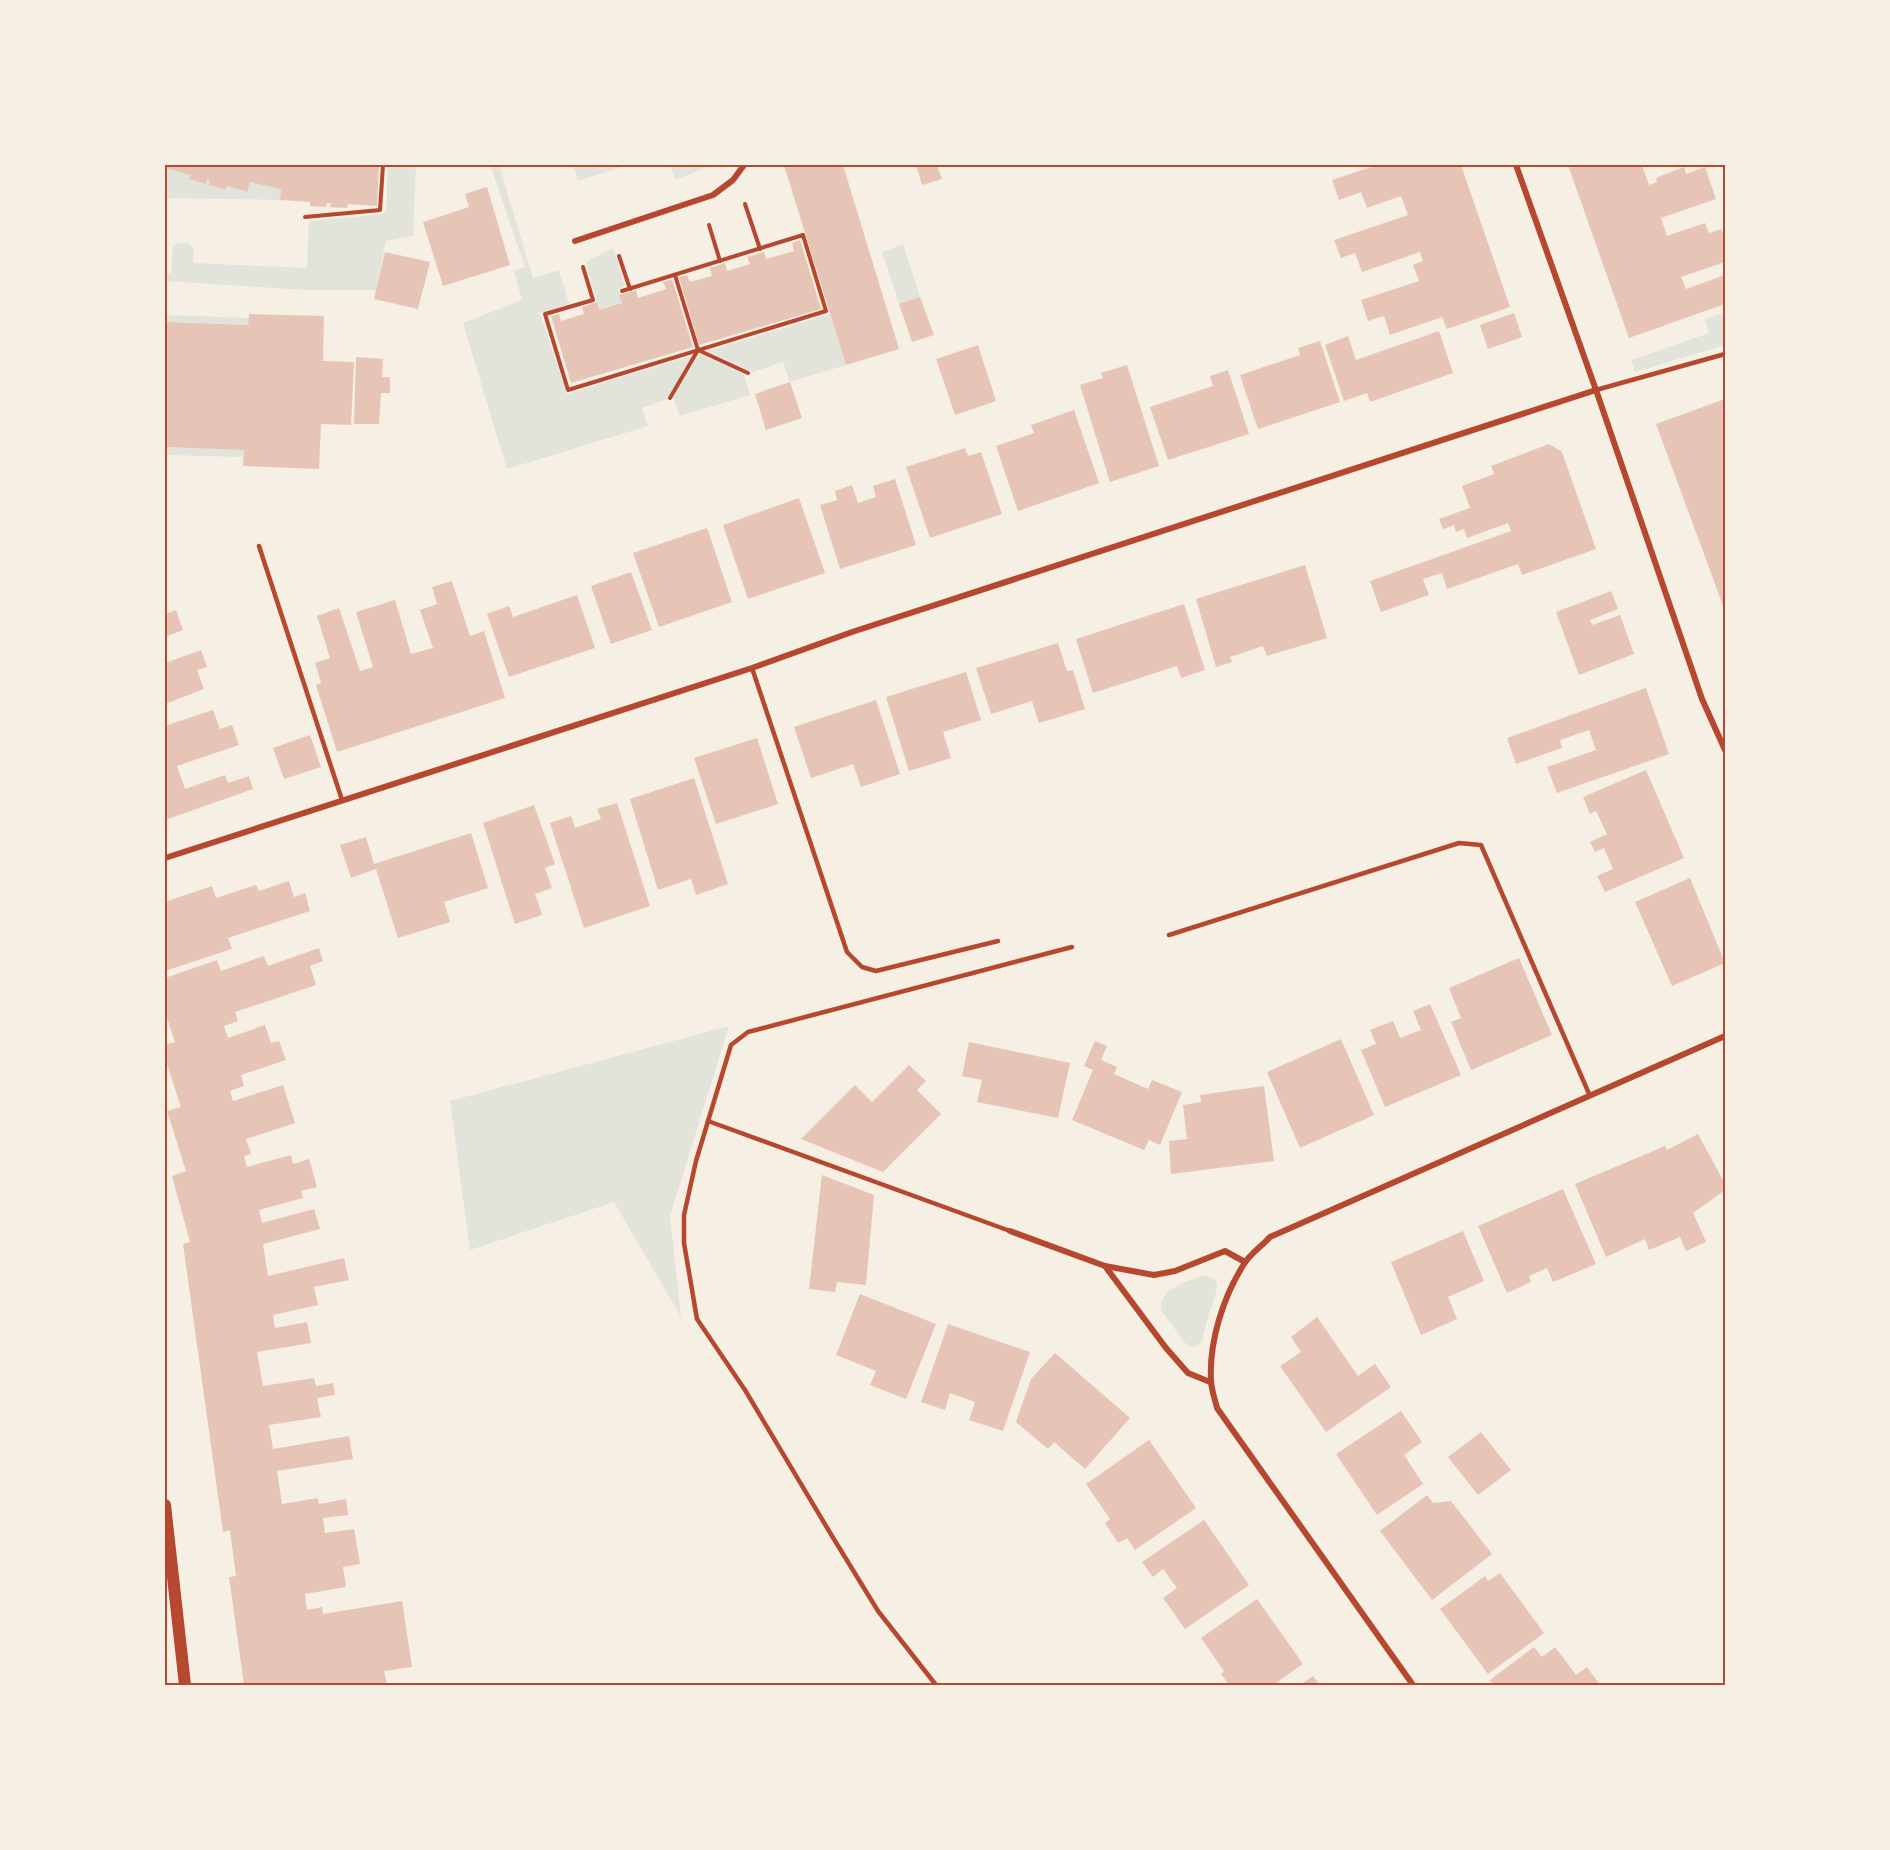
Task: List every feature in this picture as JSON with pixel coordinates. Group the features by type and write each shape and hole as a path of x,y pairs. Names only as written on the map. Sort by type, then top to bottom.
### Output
{"main road":[{"path":"165,1505 186,1685"}],"street":[{"path":"575,241 713,195 735,177 744,165"},
{"path":"1516,165 1702,699 1725,750"},
{"path":"165,858 752,668 863,628 1596,390"},
{"path":"1413,1685 1217,1408 1210,1382 1212,1352 1220,1318 1232,1287 1245,1262 1270,1237 1725,1036"},
{"path":"1010,1231 1105,1266 1154,1275 1175,1271 1225,1251 1245,1262"},
{"path":"1105,1266 1166,1348 1188,1372 1210,1382"}],"lane":[{"path":"1596,390 1725,354"},
{"path":"259,546 342,800"},
{"path":"752,668 847,952 862,968 876,971 998,941"},
{"path":"1169,935 1459,843 1481,845 1590,1096"},
{"path":"936,1685 878,1611 745,1390 697,1319 684,1244 684,1215 696,1161 731,1045 748,1032 1072,947"},
{"path":"708,1121 1010,1231"}],"path":[{"path":"305,217 380,210 383,165"},
{"path":"735,177 760,249"},
{"path":"700,199 720,261"},
{"path":"609,229 630,289"},
{"path":"575,241 593,300 545,314 568,390 826,311 803,236 622,291"},
{"path":"670,398 698,350 675,275"},
{"path":"698,350 748,373"}],"shaded area":[{"path":"387,165 416,165 413,236 386,241 376,290 305,290 165,281 165,273 171,273 173,246 179,243 188,243 194,249 193,263 307,268 309,221 384,214 387,206"},
{"path":"490,165 499,165 533,278 559,270 569,304 540,313 567,394 691,356 668,399 642,408 648,426 507,469 463,323 522,300 514,271 525,267"},
{"path":"573,165 629,165 578,181"},
{"path":"670,165 712,165 675,180"},
{"path":"165,168 191,175 190,179 206,184 207,180 210,181 209,185 225,190 227,186 246,192 250,182 281,189 280,200 165,198"},
{"path":"903,244 920,297 899,304 882,252"},
{"path":"613,248 625,286 618,289 622,303 599,310 586,262"},
{"path":"1725,312 1725,345 1635,372 1631,360 1709,333 1705,319"},
{"path":"830,314 846,365 790,382 783,362 753,372 708,351"},
{"path":"165,315 248,318 248,325 165,322"},
{"path":"699,354 744,374 750,395 680,416 673,397"},
{"path":"165,447 244,450 244,457 165,455"},
{"path":"729,1026 670,1216 681,1317 614,1202 470,1250 450,1101"},
{"path":"1204,1275 1213,1278 1217,1283 1217,1289 1202,1342 1193,1348 1185,1343 1161,1310 1161,1302 1164,1296 1175,1287"}],"building":[{"path":"165,165 379,165 377,206 348,204 347,208 330,207 331,203 327,203 326,207 310,206 310,202 280,200 281,189 250,182 247,192 227,186 225,190 209,185 210,181 207,180 206,184 189,179 191,175 165,168"},
{"path":"784,165 843,165 899,349 846,365"},
{"path":"916,165 937,165 942,179 922,185"},
{"path":"1377,165 1461,165 1510,307 1447,329 1442,317 1390,335 1384,316 1368,321 1361,300 1419,281 1413,265 1423,261 1420,252 1362,272 1355,253 1341,258 1334,240 1408,215 1401,196 1367,208 1361,192 1339,200 1332,180"},
{"path":"1568,165 1642,165 1649,185 1657,182 1656,178 1684,167 1686,174 1705,167 1716,199 1661,218 1667,236 1705,223 1709,233 1721,229 1725,240 1725,262 1681,277 1686,289 1725,275 1725,304 1629,338"},
{"path":"487,187 510,265 443,286 423,222 469,207 465,194"},
{"path":"800,240 821,309 699,345 679,277 687,275 690,282 712,276 710,268 725,263 727,271 750,264 747,257 764,252 766,259 794,251 792,243"},
{"path":"385,252 430,262 418,309 374,299"},
{"path":"672,279 693,347 571,383 551,316 559,314 561,321 584,314 582,307 597,302 599,310 622,303 619,295 636,290 638,298 666,289 663,282"},
{"path":"920,297 934,335 912,342 899,304"},
{"path":"1514,313 1522,337 1488,349 1480,325"},
{"path":"249,314 324,316 323,361 354,362 351,425 321,424 319,469 243,466 244,450 165,447 165,322 248,325"},
{"path":"1439,331 1453,373 1370,402 1367,393 1344,401 1325,345 1348,336 1356,360"},
{"path":"1320,341 1340,402 1258,429 1240,375 1300,355 1298,348"},
{"path":"978,345 996,401 955,415 936,359"},
{"path":"356,357 383,359 382,377 390,377 390,393 381,393 379,424 354,424"},
{"path":"1127,365 1159,466 1110,482 1080,385 1103,378 1101,373"},
{"path":"1228,370 1249,434 1168,460 1150,407 1213,386 1210,376"},
{"path":"790,382 802,418 766,430 755,394"},
{"path":"1725,399 1725,611 1656,424"},
{"path":"1074,410 1099,483 1018,511 996,446 1034,433 1031,425"},
{"path":"1549,444 1562,452 1596,549 1522,575 1518,564 1447,589 1442,573 1423,579 1429,595 1381,612 1370,581 1511,531 1508,523 1467,538 1464,529 1456,532 1454,525 1443,529 1439,519 1470,508 1462,486 1494,474 1491,466"},
{"path":"965,448 968,456 981,452 1002,514 930,538 906,467"},
{"path":"895,479 916,545 840,569 820,505 837,500 835,491 852,485 858,503 876,497 873,486"},
{"path":"799,498 825,573 748,599 723,525"},
{"path":"707,528 732,602 659,627 633,553"},
{"path":"1305,565 1327,638 1267,656 1263,646 1230,657 1232,662 1216,667 1196,599"},
{"path":"631,572 652,630 611,644 591,586"},
{"path":"452,581 470,636 484,631 505,698 337,752 316,685 321,683 315,663 330,658 317,616 339,608 360,671 373,667 356,612 395,600 411,654 433,648 420,610 437,604 432,587"},
{"path":"1611,591 1618,609 1590,620 1592,625 1620,615 1634,654 1579,675 1556,612"},
{"path":"577,595 595,648 509,677 487,614 509,606 513,617"},
{"path":"1184,604 1205,670 1181,678 1177,666 1093,693 1076,639"},
{"path":"176,610 183,630 165,637 165,614"},
{"path":"1058,643 1067,671 1073,670 1085,709 1039,723 1032,701 991,714 976,668"},
{"path":"201,650 207,667 197,670 204,689 165,704 165,663"},
{"path":"966,672 981,720 943,732 951,758 909,771 886,697"},
{"path":"1646,688 1669,754 1557,793 1547,767 1596,750 1589,730 1560,740 1562,748 1516,764 1507,738"},
{"path":"876,700 900,774 861,787 853,764 811,778 794,727"},
{"path":"213,710 220,729 232,725 239,745 177,766 185,789 225,775 228,783 249,776 253,789 165,820 165,726"},
{"path":"310,735 321,767 284,779 273,748"},
{"path":"757,738 778,804 716,824 694,758"},
{"path":"1646,770 1684,858 1605,892 1597,876 1613,869 1604,848 1595,852 1590,842 1607,834 1596,811 1590,814 1583,797"},
{"path":"694,778 728,884 696,895 691,879 658,890 630,799"},
{"path":"617,803 650,906 584,928 550,823 571,816 575,828 601,819 597,809"},
{"path":"534,805 555,864 545,868 552,888 535,894 542,915 515,924 483,823"},
{"path":"471,833 488,888 444,902 450,922 398,938 376,869 351,878 340,845 366,837 374,864"},
{"path":"1690,878 1725,963 1672,986 1635,902"},
{"path":"289,881 294,897 305,893 310,911 228,938 232,949 165,971 165,902 212,886 216,898 256,885 259,891"},
{"path":"319,948 323,961 310,966 316,985 235,1012 238,1021 224,1026 228,1038 265,1025 271,1043 279,1041 286,1060 241,1075 244,1086 230,1091 233,1101 283,1085 295,1123 246,1139 251,1154 244,1156 247,1167 291,1155 293,1164 309,1159 317,1187 301,1191 303,1198 259,1210 262,1223 314,1209 320,1229 263,1244 268,1276 344,1258 349,1280 314,1287 318,1305 273,1315 275,1328 307,1322 311,1343 257,1352 263,1386 314,1378 316,1386 333,1383 335,1395 317,1398 321,1417 269,1425 273,1449 349,1436 353,1459 277,1471 282,1504 318,1498 319,1504 346,1499 348,1515 323,1518 325,1533 354,1529 360,1564 343,1567 346,1587 305,1594 307,1610 322,1607 323,1614 402,1601 412,1667 384,1671 387,1685 244,1685 229,1577 236,1576 230,1530 223,1532 183,1244 190,1242 172,1176 186,1171 167,1111 181,1107 165,1058 165,1045 175,1042 165,1012 165,978 217,960 221,971 264,956 268,966"},
{"path":"1519,958 1552,1035 1471,1070 1451,1022 1461,1018 1449,988"},
{"path":"1430,1004 1461,1075 1385,1107 1361,1050 1376,1044 1370,1030 1393,1021 1400,1038 1421,1030 1413,1011"},
{"path":"1341,1039 1374,1115 1300,1148 1267,1072"},
{"path":"1095,1041 1107,1046 1101,1060 1117,1067 1114,1074 1148,1089 1152,1080 1182,1092 1160,1145 1149,1140 1144,1150 1072,1120 1093,1070 1084,1066"},
{"path":"969,1042 1070,1063 1058,1118 977,1102 982,1080 962,1076"},
{"path":"909,1065 926,1081 917,1090 941,1114 883,1172 801,1139 855,1085 872,1102"},
{"path":"1264,1086 1274,1161 1171,1174 1169,1141 1187,1139 1183,1105 1201,1102 1200,1095"},
{"path":"1698,1134 1725,1184 1725,1190 1693,1213 1706,1242 1686,1251 1680,1237 1649,1250 1645,1239 1606,1257 1575,1184 1665,1146 1667,1150"},
{"path":"822,1175 874,1195 866,1285 837,1282 835,1292 809,1289"},
{"path":"1563,1189 1596,1264 1553,1282 1547,1268 1529,1276 1531,1282 1507,1293 1478,1226"},
{"path":"1463,1231 1484,1281 1448,1297 1457,1319 1421,1335 1391,1262"},
{"path":"860,1294 936,1324 906,1399 870,1385 876,1371 836,1355"},
{"path":"1317,1317 1358,1376 1375,1364 1391,1387 1326,1432 1280,1366 1301,1352 1291,1337"},
{"path":"948,1324 1030,1352 1003,1431 969,1420 975,1402 950,1393 945,1410 921,1402"},
{"path":"1055,1353 1130,1418 1085,1469 1054,1442 1048,1449 1016,1422 1031,1379"},
{"path":"1401,1411 1422,1442 1404,1455 1423,1484 1377,1515 1336,1454"},
{"path":"1481,1432 1511,1470 1478,1495 1448,1457"},
{"path":"1149,1440 1196,1508 1135,1550 1127,1538 1118,1543 1105,1523 1110,1519 1086,1484"},
{"path":"1427,1495 1433,1503 1451,1501 1492,1554 1432,1600 1380,1531"},
{"path":"1204,1520 1249,1585 1185,1629 1163,1598 1177,1588 1163,1569 1153,1577 1142,1562"},
{"path":"1500,1573 1544,1633 1488,1674 1440,1609 1485,1576 1488,1581"},
{"path":"1257,1599 1303,1664 1273,1685 1229,1685 1221,1674 1224,1671 1201,1638"},
{"path":"1534,1647 1542,1657 1555,1647 1576,1675 1587,1667 1600,1685 1494,1685 1490,1680"},
{"path":"1313,1676 1320,1685 1300,1685"}]}
